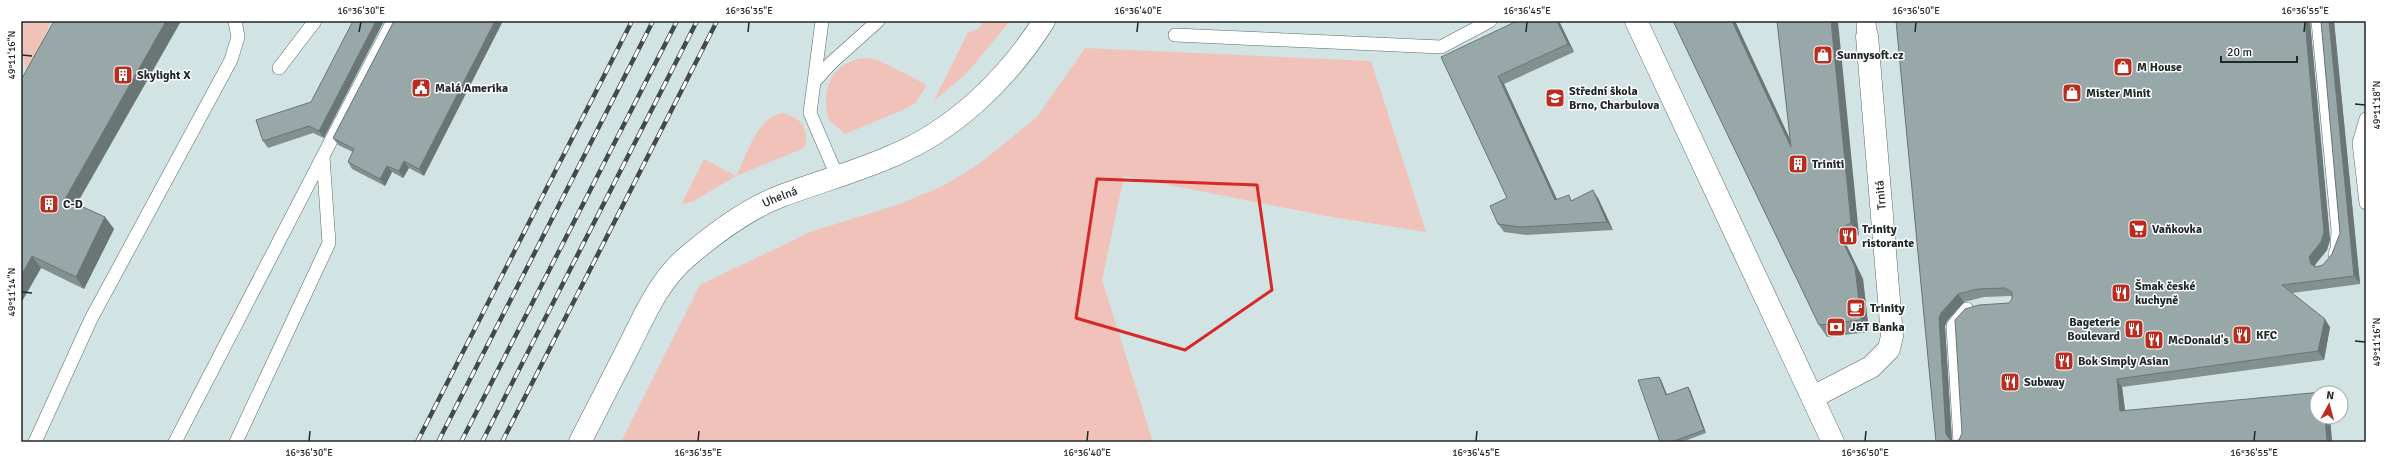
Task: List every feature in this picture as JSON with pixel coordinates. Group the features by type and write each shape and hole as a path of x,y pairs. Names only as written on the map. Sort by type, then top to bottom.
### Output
{"street":[{"name":"Uhelná","path":"580,442 652,301 668,277 687,257 748,213 780,196 892,156 944,128 980,98 1014,64 1044,21"},
{"path":"1636,21 1833,442"},
{"name":"Trnitá","path":"1813,397 1871,367 1889,349 1892,336 1867,29"}],"lane":[{"path":"35,442 91,320 231,60 238,37 235,21"},
{"path":"279,68 315,21"},
{"path":"175,442 393,21"},
{"path":"822,21 810,113 837,176"},
{"path":"814,82 831,63 878,21"},
{"path":"1174,35 1440,47 1490,21"},
{"path":"2318,21 2338,240 2337,249 2328,263"},
{"path":"2366,119 2359,143 2366,203"},
{"path":"236,442 329,243 323,157"},
{"path":"1960,442 1953,326 1966,310 1978,307"}],"highlighted area":[{"path":"1097,179 1257,185 1272,290 1185,350 1076,318"}],"shaded area":[{"path":"21,21 51,21 27,78 21,45"},
{"path":"983,21 1010,21 967,73 934,101 968,32 979,29"},
{"path":"1085,48 1371,61 1426,232 1332,217 1124,176 1102,280 1153,442 621,442 700,285 810,232 897,205 943,186 979,164 1037,117"},
{"path":"871,58 927,85 915,103 905,109 845,134 829,120 826,108 828,86 832,77 847,63 858,59"},
{"path":"781,113 794,117 802,124 806,135 804,148 736,176 748,148 765,122"},
{"path":"704,159 736,176 692,202 683,204 683,201"}],"building":[{"name":"C-D","path":"54,21 166,21 65,199 105,217 76,277 32,256 21,276 21,80"},
{"path":"353,21 376,21 319,131 309,126 263,141 256,120 311,102"},
{"path":"394,21 495,21 419,169 404,161 399,171 387,166 380,179 348,162 354,149 333,138"},
{"path":"1517,21 1557,21 1568,44 1498,76 1555,200 1569,195 1571,201 1593,190 1607,222 1520,227 1498,224 1490,206 1507,198 1441,57"},
{"path":"1673,21 1732,21 1791,147 1777,21 1831,21 1851,223 1837,230 1855,267 1861,320 1819,325"},
{"name":"Vaňkovka","path":"1896,21 2305,21 2324,232 2321,242 2309,257 2311,264 2316,267 2323,265 2332,254 2340,233 2321,21 2329,21 2354,276 2282,285 2325,319 2318,351 2117,379 2120,411 2309,393 2309,425 2326,425 2327,442 1936,442","holes":["2005,288 2012,292 2012,299 2009,303 1979,305 1965,309 1955,320 1962,433 1959,440 1951,441 1946,434 1939,318 1941,313 1958,294 1978,289"]},
{"path":"1659,377 1666,395 1688,387 1704,430 1671,442 1660,442 1638,380"}],"railway":[{"path":"417,442 632,21"},
{"path":"438,442 653,21"},
{"path":"461,442 677,21"},
{"path":"482,442 697,21"},
{"path":"502,442 717,21"}],"place":[{"name":"Sunnysoft.cz","path":"1823,55"},
{"name":"M House","path":"2123,67"},
{"name":"Skylight X","path":"123,75"},
{"name":"Malá Amerika","path":"421,88"},
{"name":"Mister Minit","path":"2072,93"},
{"name":"Střední škola Brno, Charbulova","path":"1555,98"},
{"name":"Triniti","path":"1798,164"},
{"name":"C-D","path":"49,204"},
{"name":"Vaňkovka","path":"2138,229"},
{"name":"Trinity ristorante","path":"1848,236"},
{"name":"Šmak české kuchyně","path":"2121,293"},
{"name":"Trinity","path":"1856,308"},
{"name":"J&T Banka","path":"1836,327"},
{"name":"Bageterie Boulevard","path":"2134,329"},
{"name":"KFC","path":"2242,335"},
{"name":"McDonald's","path":"2154,340"},
{"name":"Bok Simply Asian","path":"2064,361"},
{"name":"Subway","path":"2010,382"}]}
